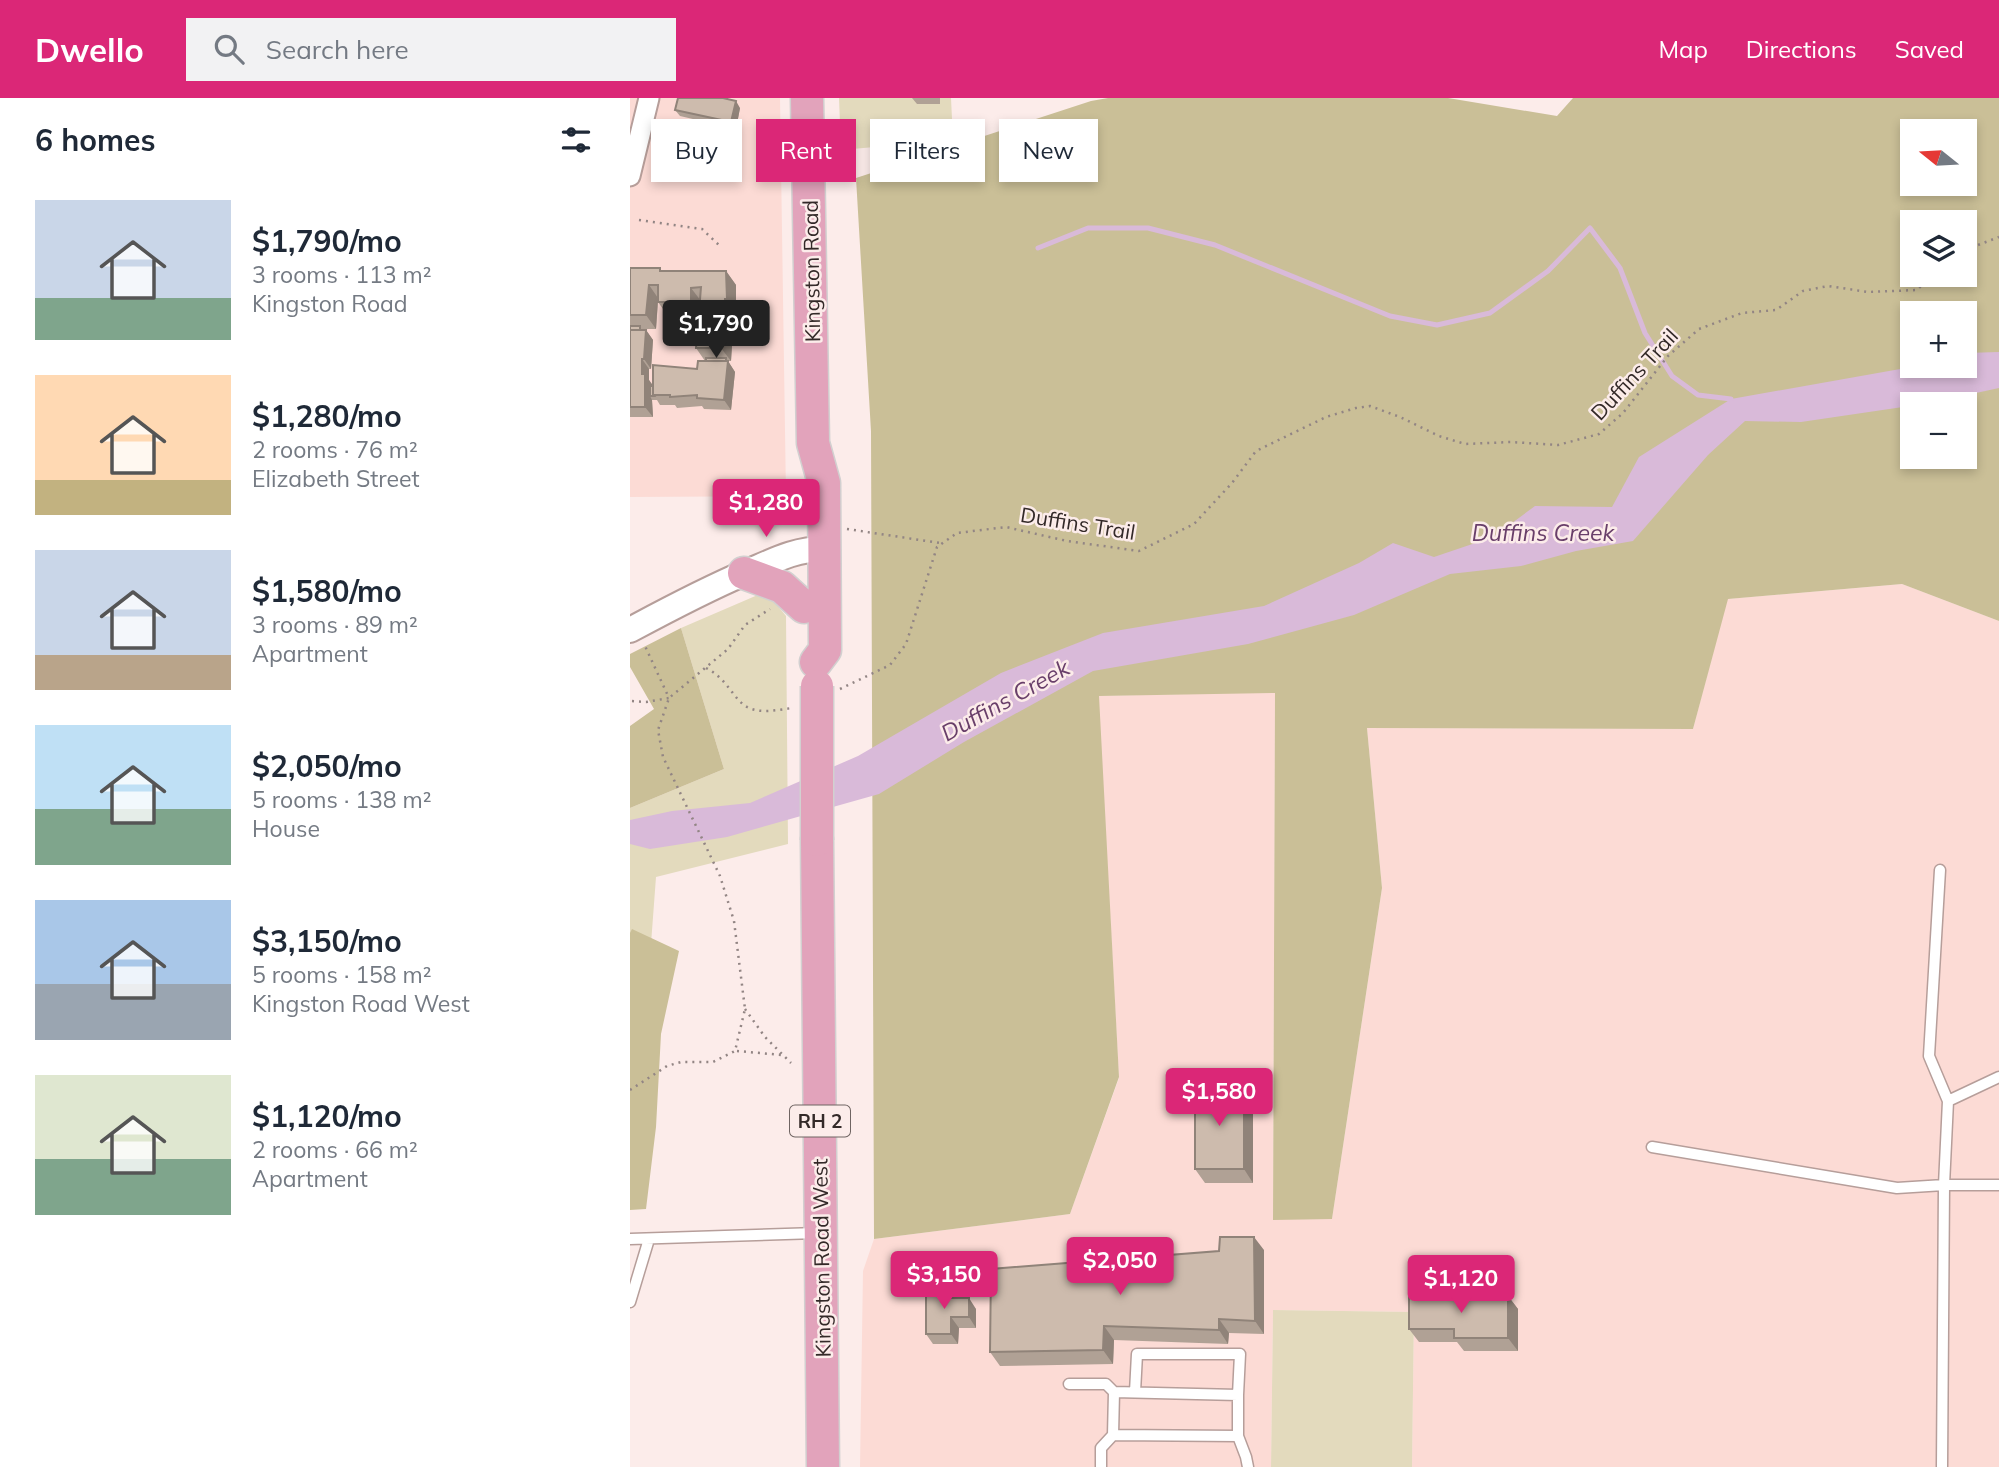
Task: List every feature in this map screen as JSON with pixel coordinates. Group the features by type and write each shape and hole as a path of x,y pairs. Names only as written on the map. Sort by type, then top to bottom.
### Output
{"main road":[{"name":"Kingston Road","path":"807,98 813,443 824,483 825,542"},
{"name":"RH 2","path":"825,542 825,650 816,662 804,649 804,607 825,542"},
{"path":"744,573 782,587 804,607"},
{"name":"Kingston Road West","path":"816,662 823,1467"}],"street":[{"path":"630,176 649,98"},
{"path":"636,636 716,584 786,554 825,542"}],"lane":[{"path":"1940,870 1929,1056 1948,1101 1944,1185 1942,1467"},
{"path":"1948,1101 1999,1077"},
{"path":"1651,1147 1896,1188 1999,1185"},
{"path":"630,1240 821,1233"},
{"path":"630,1302 649,1239"},
{"path":"1135,1392 1137,1354 1240,1354 1238,1436 1248,1467"},
{"path":"1069,1384 1106,1384 1114,1392 1238,1395"},
{"path":"1101,1467 1101,1448 1112,1435 1114,1392"},
{"path":"1112,1435 1238,1436"}],"path":[{"path":"639,220 702,229 720,247"},
{"path":"1977,245 1999,237"},
{"name":"Duffins Trail","path":"943,543 957,533 1006,527 1068,541 1139,551 1194,524 1232,484 1256,451 1326,417 1370,406 1439,436 1465,444 1511,442 1558,445 1600,434 1623,414 1668,356 1699,329 1742,313 1776,310 1803,291 1828,286 1868,292 1917,290 1920,287"},
{"path":"825,542 943,543"},
{"path":"831,694 890,665 906,644 937,547 943,543"},
{"path":"632,701 646,702 669,698 728,649 745,625 771,608"},
{"path":"636,636 669,698 658,730 663,757 720,876 734,921 745,1009 736,1051"},
{"path":"706,668 719,675 746,706 766,712 796,708"},
{"path":"745,1009 765,1037 791,1063"},
{"path":"630,1090 667,1066 681,1062 713,1062 736,1051 782,1055"}],"shaded area":[{"path":"630,98 780,98 780,119 756,119 756,182 781,182 786,496 630,497"},
{"path":"839,98 951,98 952,119 870,119 870,147 856,149 856,119 840,119"},
{"path":"1108,98 1448,98 1557,116 1573,98 1999,98 1999,621 1902,584 1728,599 1693,729 1367,728 1382,888 1332,1219 1273,1220 1275,693 1099,696 1119,1077 1070,1214 874,1239 871,431 856,178 870,173 870,182 985,182 985,136 999,131 999,182 1098,182 1098,119 1036,119"},
{"path":"1902,584 1999,621 1999,1467 1412,1467 1414,1312 1273,1310 1271,1467 860,1467 863,1271 874,1239 1070,1214 1119,1078 1098,696 1275,692 1273,1219 1332,1219 1382,888 1367,728 1693,729 1727,599"},
{"path":"760,594 772,599 786,616 788,844 656,877 648,984 630,993 630,808 724,769 681,628"},
{"path":"681,628 724,769 630,808 630,726 654,709 630,667 630,654"},
{"path":"632,929 679,951 661,1034 656,1127 646,1209 630,1210 630,933"},
{"path":"1273,1310 1414,1312 1412,1467 1271,1467"}],"water":[{"name":"Duffins Creek","path":"1999,352 1999,388 1977,393 1900,392 1900,407 1801,422 1745,421 1708,455 1633,541 1576,551 1521,566 1450,574 1354,615 1248,644 1093,671 964,742 879,794 727,837 650,849 630,844 630,820 672,811 750,803 858,756 1001,673 1103,633 1264,606 1359,563 1393,543 1434,557 1493,537 1535,506 1612,507 1639,457 1731,399 1900,369 1900,378 1977,378 1977,353"}],"building":[{"path":"678,98 723,98 736,101 732,119 717,119 675,110"},
{"path":"630,268 726,271 727,299 721,348 696,348 701,287 691,288 691,302 658,302 658,285 649,285 646,315 630,315"},
{"path":"630,326 640,326 640,330 630,330"},
{"path":"630,330 646,330 642,359 645,407 630,407"},
{"path":"706,358 726,358 726,361 706,361"},
{"path":"698,361 728,361 724,400 697,398 697,395 653,395 653,365 697,369"},
{"path":"1195,1087 1244,1087 1244,1169 1195,1169"},
{"path":"1220,1237 1254,1237 1255,1321 1219,1319 1219,1330 1104,1326 1103,1350 990,1352 991,1269 1219,1251"},
{"path":"926,1291 951,1291 951,1298 969,1298 969,1317 951,1317 951,1334 926,1334"},
{"path":"1409,1295 1508,1296 1508,1338 1454,1338 1454,1329 1409,1329"}],"waterway":[{"path":"1038,248 1088,228 1148,228 1215,245 1390,316 1437,325 1490,313 1548,271 1590,228 1620,268 1645,333 1672,376 1698,395 1731,399"}]}
